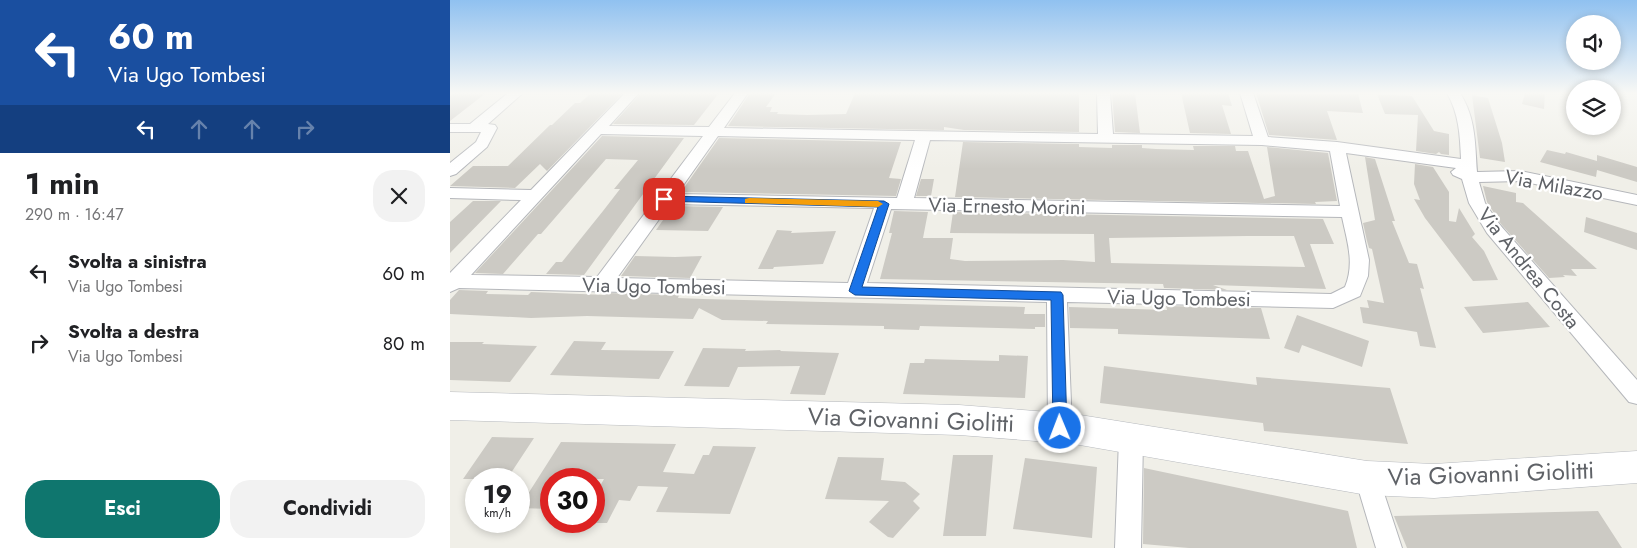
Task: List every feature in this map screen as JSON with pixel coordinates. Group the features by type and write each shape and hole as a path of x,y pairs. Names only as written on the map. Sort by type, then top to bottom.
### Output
{"street":[{"path":"474,128 485,119"},
{"path":"452,283 608,119"},
{"path":"602,285 724,119"},
{"path":"1105,119 1106,138"},
{"path":"1255,119 1262,141"},
{"name":"Via Andrea Costa","path":"1466,119 1470,171 1476,201 1485,217 1558,306 1637,395"},
{"path":"450,128 490,128 482,144 450,171"},
{"path":"597,130 1262,141 1403,155 1440,166 1470,171"},
{"path":"904,204 924,134"},
{"name":"Via Ugo Tombesi","path":"452,283 1333,301 1353,291 1359,276 1360,260 1337,147"},
{"name":"Via Milazzo","path":"1470,171 1520,176 1637,200"},
{"path":"450,193 534,195"},
{"name":"Via Ernesto Morini","path":"664,199 1349,212"},
{"path":"855,291 884,204"},
{"path":"1057,295 1060,428"},
{"name":"Via Giovanni Giolitti","path":"450,406 959,420 1060,428 1368,478 1443,481 1637,467"},
{"path":"1128,548 1131,439"},
{"path":"1368,478 1389,548"}],"building":[{"path":"559,119 598,119 547,171 540,164 515,188 450,186 473,166 508,166"},
{"path":"618,119 699,119 694,125 613,124"},
{"path":"733,119 1079,119 1079,132 964,130 944,127 944,130 728,126"},
{"path":"1114,119 1138,119 1140,133 1115,132"},
{"path":"1187,119 1226,119 1231,134 1190,133"},
{"path":"1264,119 1330,119 1337,140 1269,135"},
{"path":"1418,119 1426,119 1434,131 1449,134 1449,155 1439,152 1436,154 1416,151"},
{"path":"1475,119 1494,119 1502,143 1505,162 1480,158"},
{"path":"602,136 684,138 584,275 546,274 556,262 562,262 620,189 614,189 638,160 606,159 541,234 538,234 503,274 475,273"},
{"path":"719,138 901,142 889,178 901,179 896,196 681,192"},
{"path":"963,142 1079,144 1079,147 1112,148 1112,145 1142,145 1142,148 1194,150 1193,146 1235,146 1236,151 1248,151 1264,199 1275,196 1267,147 1328,153 1337,201 1315,202 1316,204 955,197"},
{"path":"1547,150 1565,154 1566,152 1597,161 1597,155 1637,167 1637,182 1597,170 1596,177 1540,162"},
{"path":"1365,157 1375,159 1395,221 1392,221 1409,263 1417,264 1424,289 1420,288 1436,348 1420,346 1417,332 1363,323 1360,307 1369,308 1367,300 1384,303 1372,249 1369,248 1363,223 1375,220"},
{"path":"1415,164 1433,167 1449,192 1449,221 1456,222 1459,208 1475,234 1472,237 1484,251 1498,280 1473,281 1425,218 1414,199 1420,200 1414,184"},
{"path":"921,179 934,179 931,196 916,196"},
{"path":"1483,186 1516,193 1516,202 1523,203 1597,269 1571,269 1577,276 1563,275 1565,277 1549,278 1501,224 1487,202"},
{"path":"473,201 501,201 450,253 450,222"},
{"path":"673,206 723,207 708,231 656,230"},
{"path":"894,211 928,212 923,238 953,238 950,259 965,261 1063,260 1095,262 1094,234 950,233 953,212 1323,219 1334,244 1310,244 1326,289 1213,285 1227,290 1164,288 1163,284 880,279 892,233 889,233","holes":["1294,236 1305,267 1111,263 1109,238"]},
{"path":"1586,217 1637,233 1637,250 1584,232"},
{"path":"777,230 792,231 791,233 836,231 823,264 758,269"},
{"path":"635,256 702,256 690,278 621,276"},
{"path":"459,290 488,291 486,294 528,295 531,292 605,295 606,293 679,295 678,298 703,299 1025,307 1024,314 1045,314 1045,327 1035,327 1035,329 920,326 919,330 884,329 884,326 766,324 768,321 722,320 699,308 693,319 587,316 531,318 450,314 450,300"},
{"path":"1528,302 1550,327 1483,333 1464,307"},
{"path":"1166,306 1261,308 1270,339 1118,334 1118,329 1070,328 1069,307 1167,310"},
{"path":"1297,315 1369,341 1362,367 1302,345 1299,353 1284,348"},
{"path":"574,341 606,342 601,350 674,351 659,379 550,375"},
{"path":"450,342 484,342 482,344 537,346 510,382 450,380"},
{"path":"703,348 839,353 825,395 790,394 800,366 738,367 729,387 684,386"},
{"path":"999,355 1028,356 1025,398 903,394 910,363 924,363 925,359 999,361"},
{"path":"1104,366 1257,385 1256,377 1390,388 1408,444 1264,431 1263,423 1100,403"},
{"path":"492,437 534,438 514,468 471,468"},
{"path":"561,442 676,444 663,472 694,474 703,455 709,455 713,446 756,447 730,514 656,512 668,487 638,486 630,501 619,500 607,523 605,523 605,468 544,468"},
{"path":"953,455 993,455 986,536 943,536"},
{"path":"838,457 884,458 881,480 905,482 920,494 913,501 920,508 893,538 888,537 869,522 889,501 825,499"},
{"path":"1025,458 1097,467 1092,538 1013,529"},
{"path":"1144,468 1348,511 1357,548 1189,548 1143,544"},
{"path":"540,475 540,509 530,508 530,491"},
{"path":"1598,511 1622,548 1407,548 1394,516"}],"slow traffic":[{"path":"749,201 878,204"}],"route":[{"path":"664,199 884,204 855,291 1057,295 1060,428"}]}
